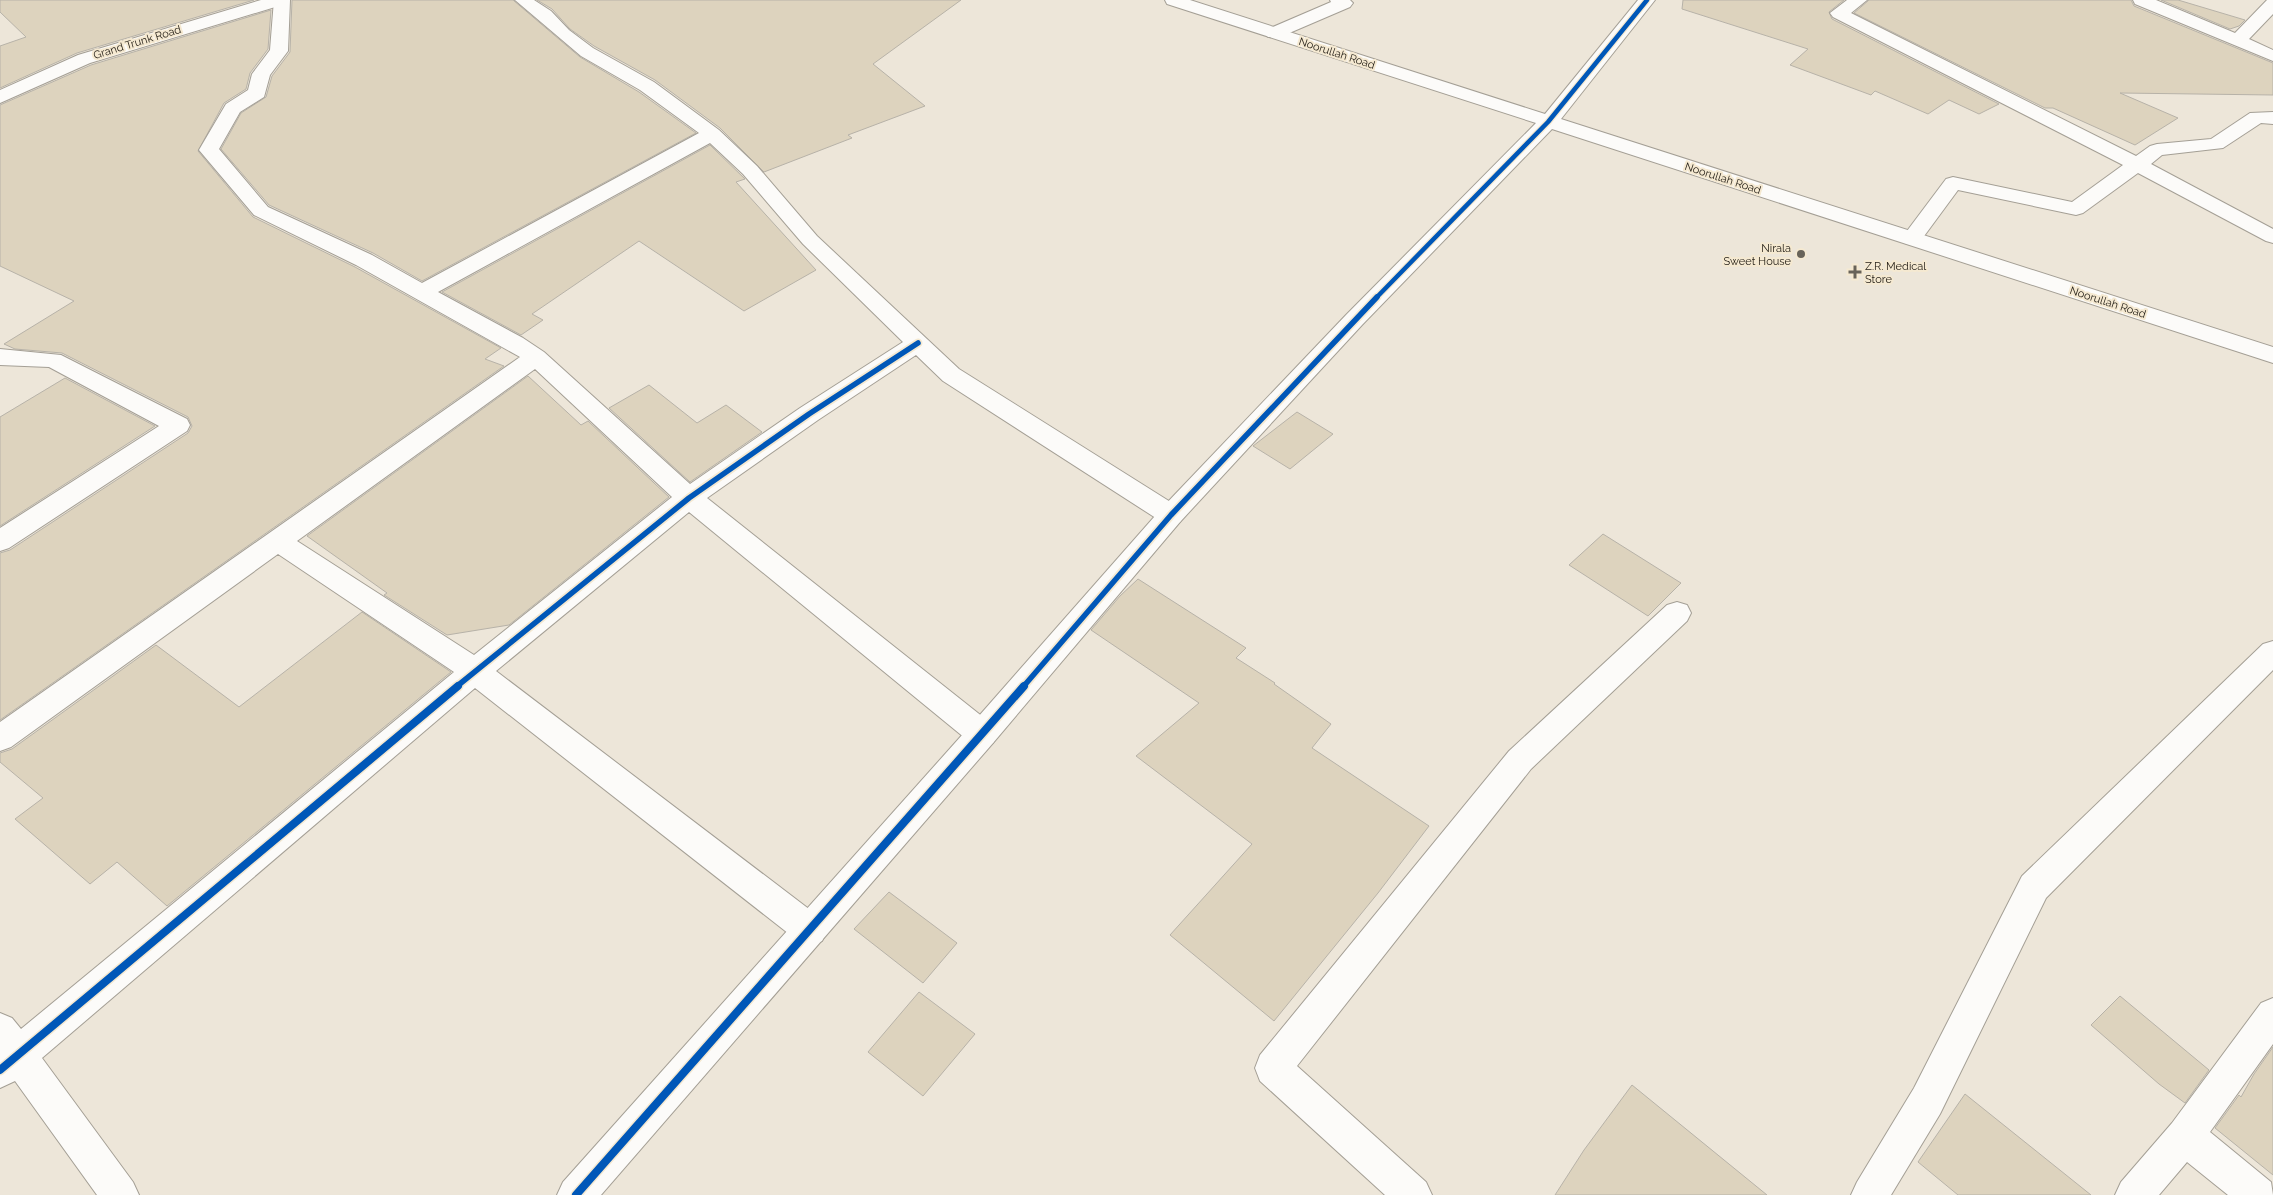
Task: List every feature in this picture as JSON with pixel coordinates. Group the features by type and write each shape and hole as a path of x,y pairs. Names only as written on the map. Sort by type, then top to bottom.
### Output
{"street":[{"name":"Grand Trunk Road","path":"0,83 97,46 246,0"},
{"name":"Grand Trunk Road","path":"0,97 84,59 135,42 281,0"},
{"path":"281,0 279,51 261,74 257,93 232,108 209,150 261,211 364,260 515,343 536,357 689,498 982,734"},
{"path":"523,0 545,15 563,34 587,52 647,86 712,134 750,170 810,240 951,375 1171,516"},
{"name":"Noorullah Road","path":"1173,0 2273,355"},
{"path":"1274,33 1344,3 1338,0"},
{"path":"576,1195 982,734 1171,516 1348,328 1548,122 1647,0"},
{"path":"1859,0 1839,14 2136,164 2273,237"},
{"path":"2140,0 2273,56"},
{"path":"2238,40 2273,4"},
{"path":"1912,239 1953,183 2076,208 2158,150 2216,144 2257,117 2273,118"},
{"path":"421,292 712,134"},
{"path":"120,1195 6,1052 689,498 809,414 918,343"},
{"path":"0,357 53,360 178,425 0,542"},
{"path":"0,738 279,542 536,357"},
{"path":"279,542 475,671 810,930"},
{"path":"1413,1195 1272,1068 1520,760 1677,613"},
{"path":"1870,1195 1927,1101 2034,887 2273,652"},
{"path":"2134,1195 2185,1136 2273,1015"},
{"path":"2185,1136 2258,1195"}],"building":[{"path":"0,0 254,0 77,53 0,88 0,46 26,37 0,12"},
{"path":"292,0 513,0 580,57 639,92 696,133 422,281 373,253 269,205 221,149 241,113 266,97 272,76 290,52"},
{"path":"537,0 961,0 873,64 925,106 848,135 852,138 764,172 720,128 655,80 594,46 570,29 552,9"},
{"path":"1683,0 1844,0 1829,12 1832,19 1999,104 1979,114 1949,100 1928,114 1875,91 1871,95 1790,65 1808,49 1682,9"},
{"path":"1869,0 2131,0 2134,6 2273,63 2273,95 2120,93 2178,118 2135,145 2053,108 2045,108 1854,13"},
{"path":"2161,0 2178,0 2245,20 2239,26 2230,29"},
{"path":"271,10 268,49 250,73 246,89 224,103 198,151 253,217 355,267 501,348 485,359 504,366 0,720 0,553 10,550 188,433 192,426 188,417 62,353 15,349 4,344 74,301 0,266 0,105 91,65"},
{"path":"710,145 745,179 736,182 816,270 744,311 639,241 532,314 543,320 521,335 442,292"},
{"path":"528,376 581,425 588,421 669,497 509,625 447,635 384,595 387,593 307,536"},
{"path":"65,378 155,426 0,526 0,417"},
{"path":"649,385 697,423 726,405 762,432 690,482 609,408"},
{"path":"1297,412 1333,434 1290,469 1253,446"},
{"path":"1603,534 1681,583 1648,616 1569,565"},
{"path":"1138,579 1246,648 1236,658 1275,683 1331,724 1312,748 1429,826 1378,893 1274,1021 1170,935 1252,844 1136,756 1199,703 1091,630 1120,596"},
{"path":"362,612 451,672 167,906 117,862 90,884 15,819 43,798 0,762 0,753 12,749 156,645 239,707"},
{"path":"889,892 957,943 923,983 854,929"},
{"path":"919,992 975,1034 923,1096 868,1052"},
{"path":"2120,996 2209,1070 2185,1103 2159,1084 2091,1025"},
{"path":"2273,1047 2273,1175 2215,1128 2239,1095 2241,1097"},
{"path":"1632,1085 1767,1195 1555,1195 1584,1150"},
{"path":"1965,1094 2091,1195 1958,1195 1918,1162"}],"cycle path":[{"path":"576,1195 982,734 1171,515 1354,320 1548,122 1647,0"},
{"path":"0,1070 475,671 689,498 809,414 918,343"}],"place":[{"name":"Nirala Sweet House","path":"1801,254"},
{"name":"Z.R. Medical Store","path":"1855,272"}]}
